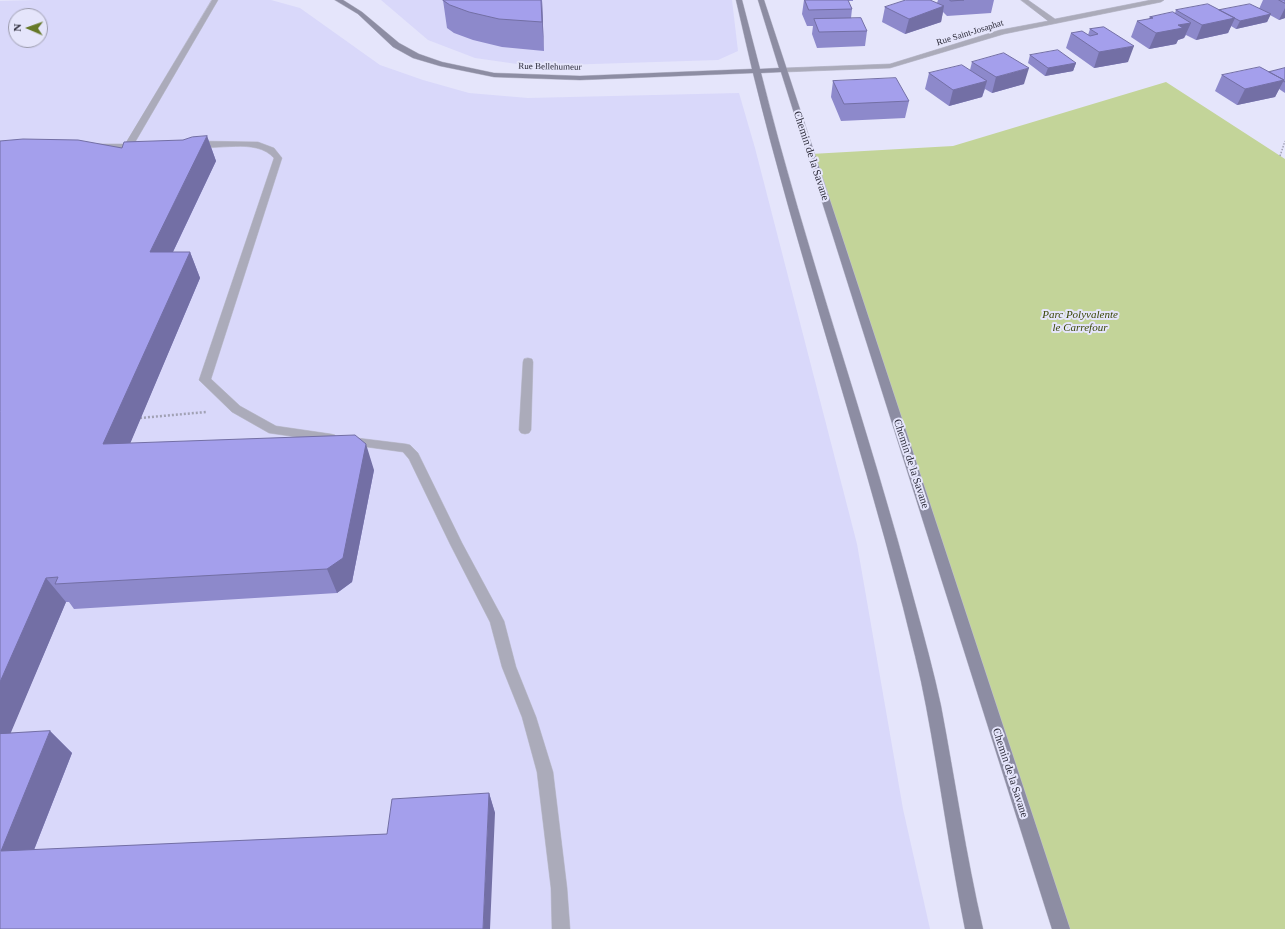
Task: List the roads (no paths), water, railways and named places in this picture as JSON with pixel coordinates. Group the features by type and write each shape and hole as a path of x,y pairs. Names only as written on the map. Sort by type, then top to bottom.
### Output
{"street":[{"path":"128,146 215,0"},
{"name":"Rue Bellehumeur","path":"338,0 360,13 396,45 416,56 440,64 494,75 580,78 784,70"},
{"path":"739,0 755,72 883,510 910,608 936,718 963,881 974,929"},
{"name":"Chemin de la Savane","path":"761,0 1061,929"},
{"path":"1024,0 1053,21"},
{"name":"Rue Saint-Josaphat","path":"784,70 890,66 992,34 1161,0"},
{"path":"188,145 258,145 271,150 278,158 205,380 236,409 273,430 406,448 414,456 456,544 497,621 509,667 529,717 544,772 559,888 561,929"},
{"path":"91,147 149,146"},
{"path":"525,430 528,362"}],"park label":[{"name":"Parc Polyvalente le Carrefour","path":"1080,321"}]}
